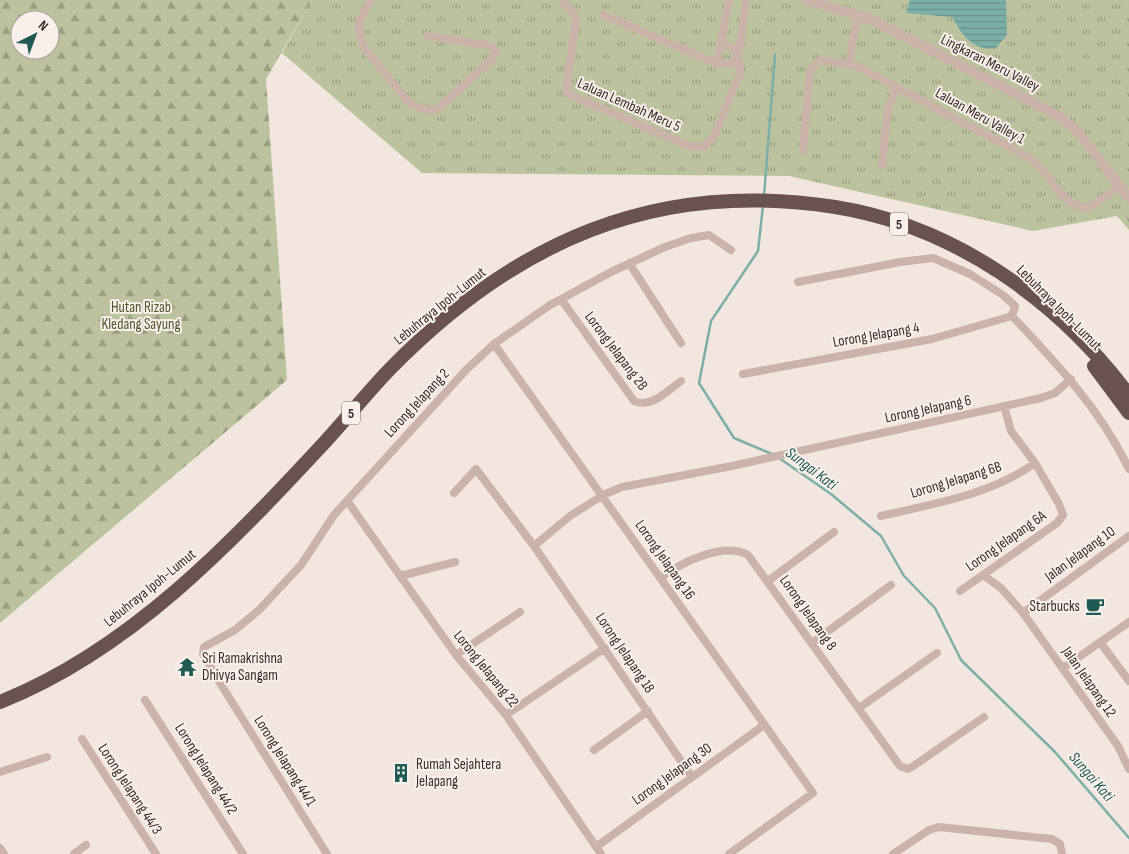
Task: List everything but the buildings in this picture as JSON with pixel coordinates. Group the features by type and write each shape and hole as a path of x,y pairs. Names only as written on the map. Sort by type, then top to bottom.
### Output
{"highway":[{"name":"Lebuhraya Ipoh-Lumut","path":"0,702 36,688 74,667 150,612 216,554 257,513 388,371 415,345 467,301 551,246 601,225 683,205 740,200 788,202 842,208 889,221 941,241 1025,288 1068,326 1102,362 1129,395"},
{"name":"Lebuhraya Ipoh-Lumut","path":"1001,274 1063,331 1096,368 1129,413"}],"street":[{"path":"371,0 358,23 362,45 410,104 431,111 438,108 492,59 496,52 494,48 487,45 428,36"},
{"name":"Laluan Lembah Meru 5","path":"562,0 574,14 576,20 566,89 571,97 689,146 699,148 708,145 713,138 740,70 736,56 740,47 746,0"},
{"name":"Lingkaran Meru Valley","path":"807,0 821,2 858,14 953,60 1061,117 1078,132 1129,198"},
{"path":"735,82 733,71 719,60 718,50 728,3 744,10"},
{"path":"604,14 715,62 732,63 736,56 730,46 724,46 702,56"},
{"path":"849,63 858,14"},
{"name":"Laluan Meru Valley 1","path":"803,151 810,70 821,60 849,63 897,86 1031,159 1041,168 1064,198 1074,205 1089,208 1120,186"},
{"path":"882,165 888,108 897,86"},
{"name":"Lorong Jelapang 2","path":"220,683 203,654 204,647 236,630 258,610 301,565 334,515 348,502 467,369 494,344 561,299 658,249 705,235 714,237 731,250"},
{"path":"798,282 900,262 933,258 955,265 1003,295 1015,306 1012,316 1071,379 1099,416 1129,469"},
{"path":"630,263 681,343"},
{"name":"Lorong Jelapang 2B","path":"561,299 634,401 641,404 652,402 681,381"},
{"name":"Lorong Jelapang 4","path":"743,374 932,339 1012,316"},
{"name":"Lorong Jelapang 16","path":"494,344 812,793 729,854"},
{"name":"Lorong Jelapang 6","path":"603,496 622,487 1004,406 1055,393 1071,379"},
{"name":"Lorong Jelapang 6A","path":"960,591 1057,523 1063,515 1060,504 1035,463 1010,431 1004,406"},
{"name":"Lorong Jelapang 6B","path":"881,516 971,493 1015,476 1035,463"},
{"name":"Lorong Jelapang 18","path":"454,493 476,469 534,546 606,648 692,777"},
{"path":"534,546 570,516 603,496"},
{"name":"Lorong Jelapang 22","path":"348,502 456,656 506,715 599,851"},
{"path":"768,581 834,532"},
{"name":"Jalan Jelapang 10","path":"1023,613 1129,536"},
{"name":"Lorong Jelapang 8","path":"660,578 686,561 734,550 748,555 900,766 908,769 912,767 984,717"},
{"path":"400,576 455,562"},
{"name":"Jalan Jelapang 12","path":"983,575 1000,588 1023,613 1118,746 1129,768"},
{"path":"812,642 891,585"},
{"path":"456,656 520,612"},
{"path":"1063,668 1129,622"},
{"path":"1100,642 1129,681"},
{"path":"506,715 606,648"},
{"path":"859,708 937,653"},
{"name":"Lorong Jelapang 44/1","path":"220,683 324,853"},
{"name":"Lorong Jelapang 44/2","path":"145,700 243,854"},
{"path":"594,750 648,711"},
{"name":"Lorong Jelapang 30","path":"599,851 692,777 764,725"},
{"name":"Lorong Jelapang 44/3","path":"82,739 156,854"},
{"path":"0,772 48,757"},
{"path":"893,854 930,830 939,827 1052,839 1060,844 1062,854"},
{"path":"74,854 86,845"},
{"path":"0,848 4,854"}],"green space":[{"name":"Hutan Rizab Kledang Sayung","path":"0,0 312,0 266,79 287,380 0,623"},
{"path":"312,0 1129,0 1129,230 1117,216 1033,231 789,176 422,173 282,53"}],"water":[{"path":"910,0 1006,0 1007,35 995,49 980,47 964,35 952,17 906,13"}],"waterway":[{"name":"Sungai Kati","path":"764,196 775,55"},
{"name":"Sungai Kati","path":"763,206 758,251 711,321 699,383 734,438 772,454"},
{"name":"Sungai Kati","path":"779,458 831,494 881,536 904,576 935,608 961,660 1055,752 1129,838"}],"place":[{"name":"Starbucks","path":"1095,606"},
{"name":"Sri Ramakrishna Dhivya Sangam","path":"187,667"},
{"name":"Rumah Sejahtera Jelapang","path":"401,773"}]}
